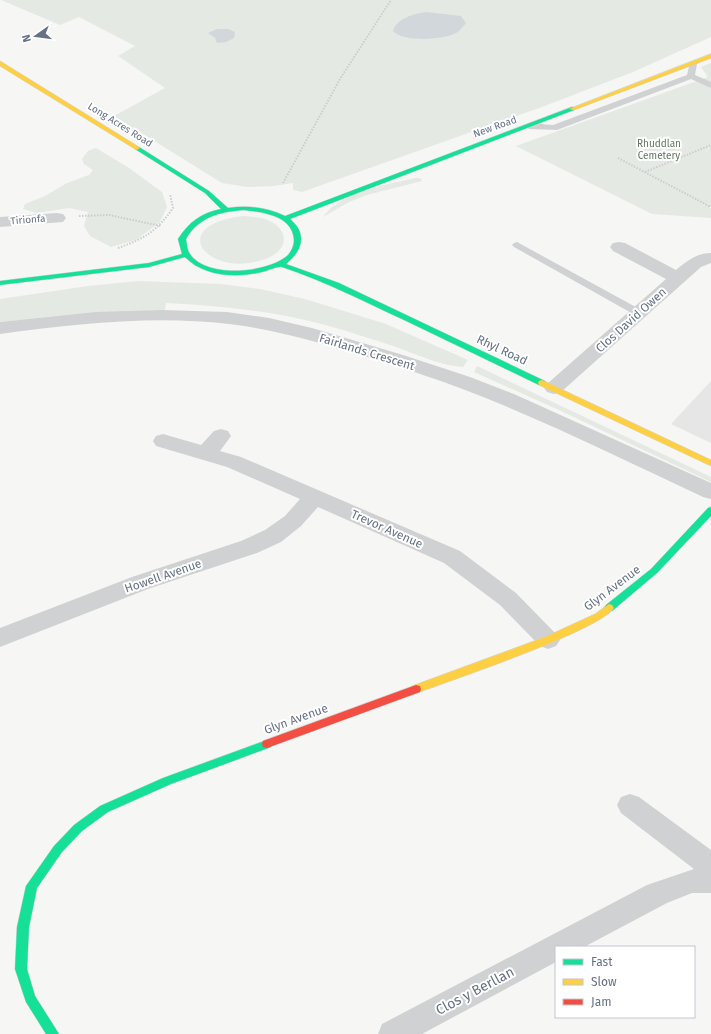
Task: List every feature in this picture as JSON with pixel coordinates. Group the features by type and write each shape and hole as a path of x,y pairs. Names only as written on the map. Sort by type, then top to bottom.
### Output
{"main road":[{"name":"New Road","path":"286,218 711,56"},
{"name":"Long Acres Road","path":"0,63 206,192 225,210"},
{"path":"243,208 262,210 286,218 296,228 299,242 294,253 280,264 263,271 238,274 218,272 197,264 186,255 182,239 188,228 207,215 225,210 243,208"},
{"path":"0,283 149,265 186,255"},
{"name":"Rhyl Road","path":"280,264 336,285 711,463"},
{"name":"Glyn Avenue","path":"53,1034 30,998 21,969 23,927 32,886 58,849 78,828 104,809 167,780 548,640 598,617 654,571 711,510"}],"street":[{"name":"Tirionfa","path":"0,222 56,218"},
{"path":"619,247 678,278"},
{"name":"Clos David Owen","path":"554,388 695,263 706,258 711,258"},
{"name":"Fairlands Crescent","path":"0,328 76,320 143,317 202,317 257,322 318,336 455,379 527,407 711,492"},
{"path":"205,454 221,436"},
{"name":"Trevor Avenue","path":"163,441 234,462 452,557 508,599 548,640"},
{"name":"Howell Avenue","path":"2,634 140,583 249,547 273,536 293,521 315,496"},
{"path":"630,805 711,866"},
{"name":"Clos y Berllan","path":"558,946 657,894 691,881 711,881"},
{"name":"Clos y Berllan","path":"393,1034 555,948"}],"lane":[{"path":"691,76 693,64"},
{"path":"528,126 554,128 691,76 711,85"},
{"path":"517,245 639,313"}],"path":[{"path":"283,183 340,79 391,0"},
{"path":"644,172 711,145"},
{"path":"618,158 711,207"},
{"path":"104,271 98,254 139,242 161,226 173,208 170,195 165,190"},
{"path":"56,218 109,215 161,226"}],"shaded area":[{"path":"426,12 461,16 466,23 454,34 431,39 404,37 393,31 398,23 406,17"},
{"path":"217,29 228,29 235,32 234,38 226,42 217,43 215,38 208,33"},
{"path":"711,381 711,443 671,424"}],"green space":[{"path":"1,0 711,0 711,37 633,72 542,107 302,192 293,190 293,183 274,186 247,187 222,183 114,116 165,88 118,56 135,46 79,17 60,25"},
{"name":"Rhuddlan Cemetery","path":"711,63 711,218 652,214 516,146 708,77 701,67"},
{"path":"96,148 129,168 162,192 167,207 160,222 136,240 111,247 90,236 84,226 88,212 69,208 37,213 23,209 25,204 45,196 67,183 89,175 93,170 84,164 82,159 88,151"},
{"path":"420,178 422,181 367,195 349,202 323,217 330,209 352,196 378,187"},
{"path":"243,216 257,217 270,221 276,225 283,234 284,239 281,249 270,257 249,263 230,263 214,258 204,250 200,240 204,230 218,222"},
{"path":"138,281 221,284 260,289 305,299 386,324 468,360 463,367 454,366 354,333 289,316 207,306 166,303 165,310 83,314 0,322 0,299 88,286"},
{"path":"477,366 711,477 711,482 561,411 474,372"}],"traffic: fast":[{"path":"286,218 572,109"},
{"path":"137,148 207,192 225,209"},
{"path":"243,208 276,214 291,223 298,236 298,243 291,256 273,267 261,270 232,273 218,272 205,268 194,262 186,254 182,239 193,224 216,212 243,208"},
{"path":"0,283 149,265 186,255"},
{"path":"280,264 336,285 542,383"},
{"path":"609,608 654,571 711,510"},
{"path":"53,1034 30,998 21,969 23,927 32,886 58,849 78,828 104,809 167,781 267,744"}],"traffic: slow":[{"path":"572,109 711,56"},
{"path":"0,63 137,148"},
{"path":"542,383 711,463"},
{"path":"416,689 548,640 598,617 609,608"}],"traffic: jam":[{"path":"267,744 416,689"}]}
